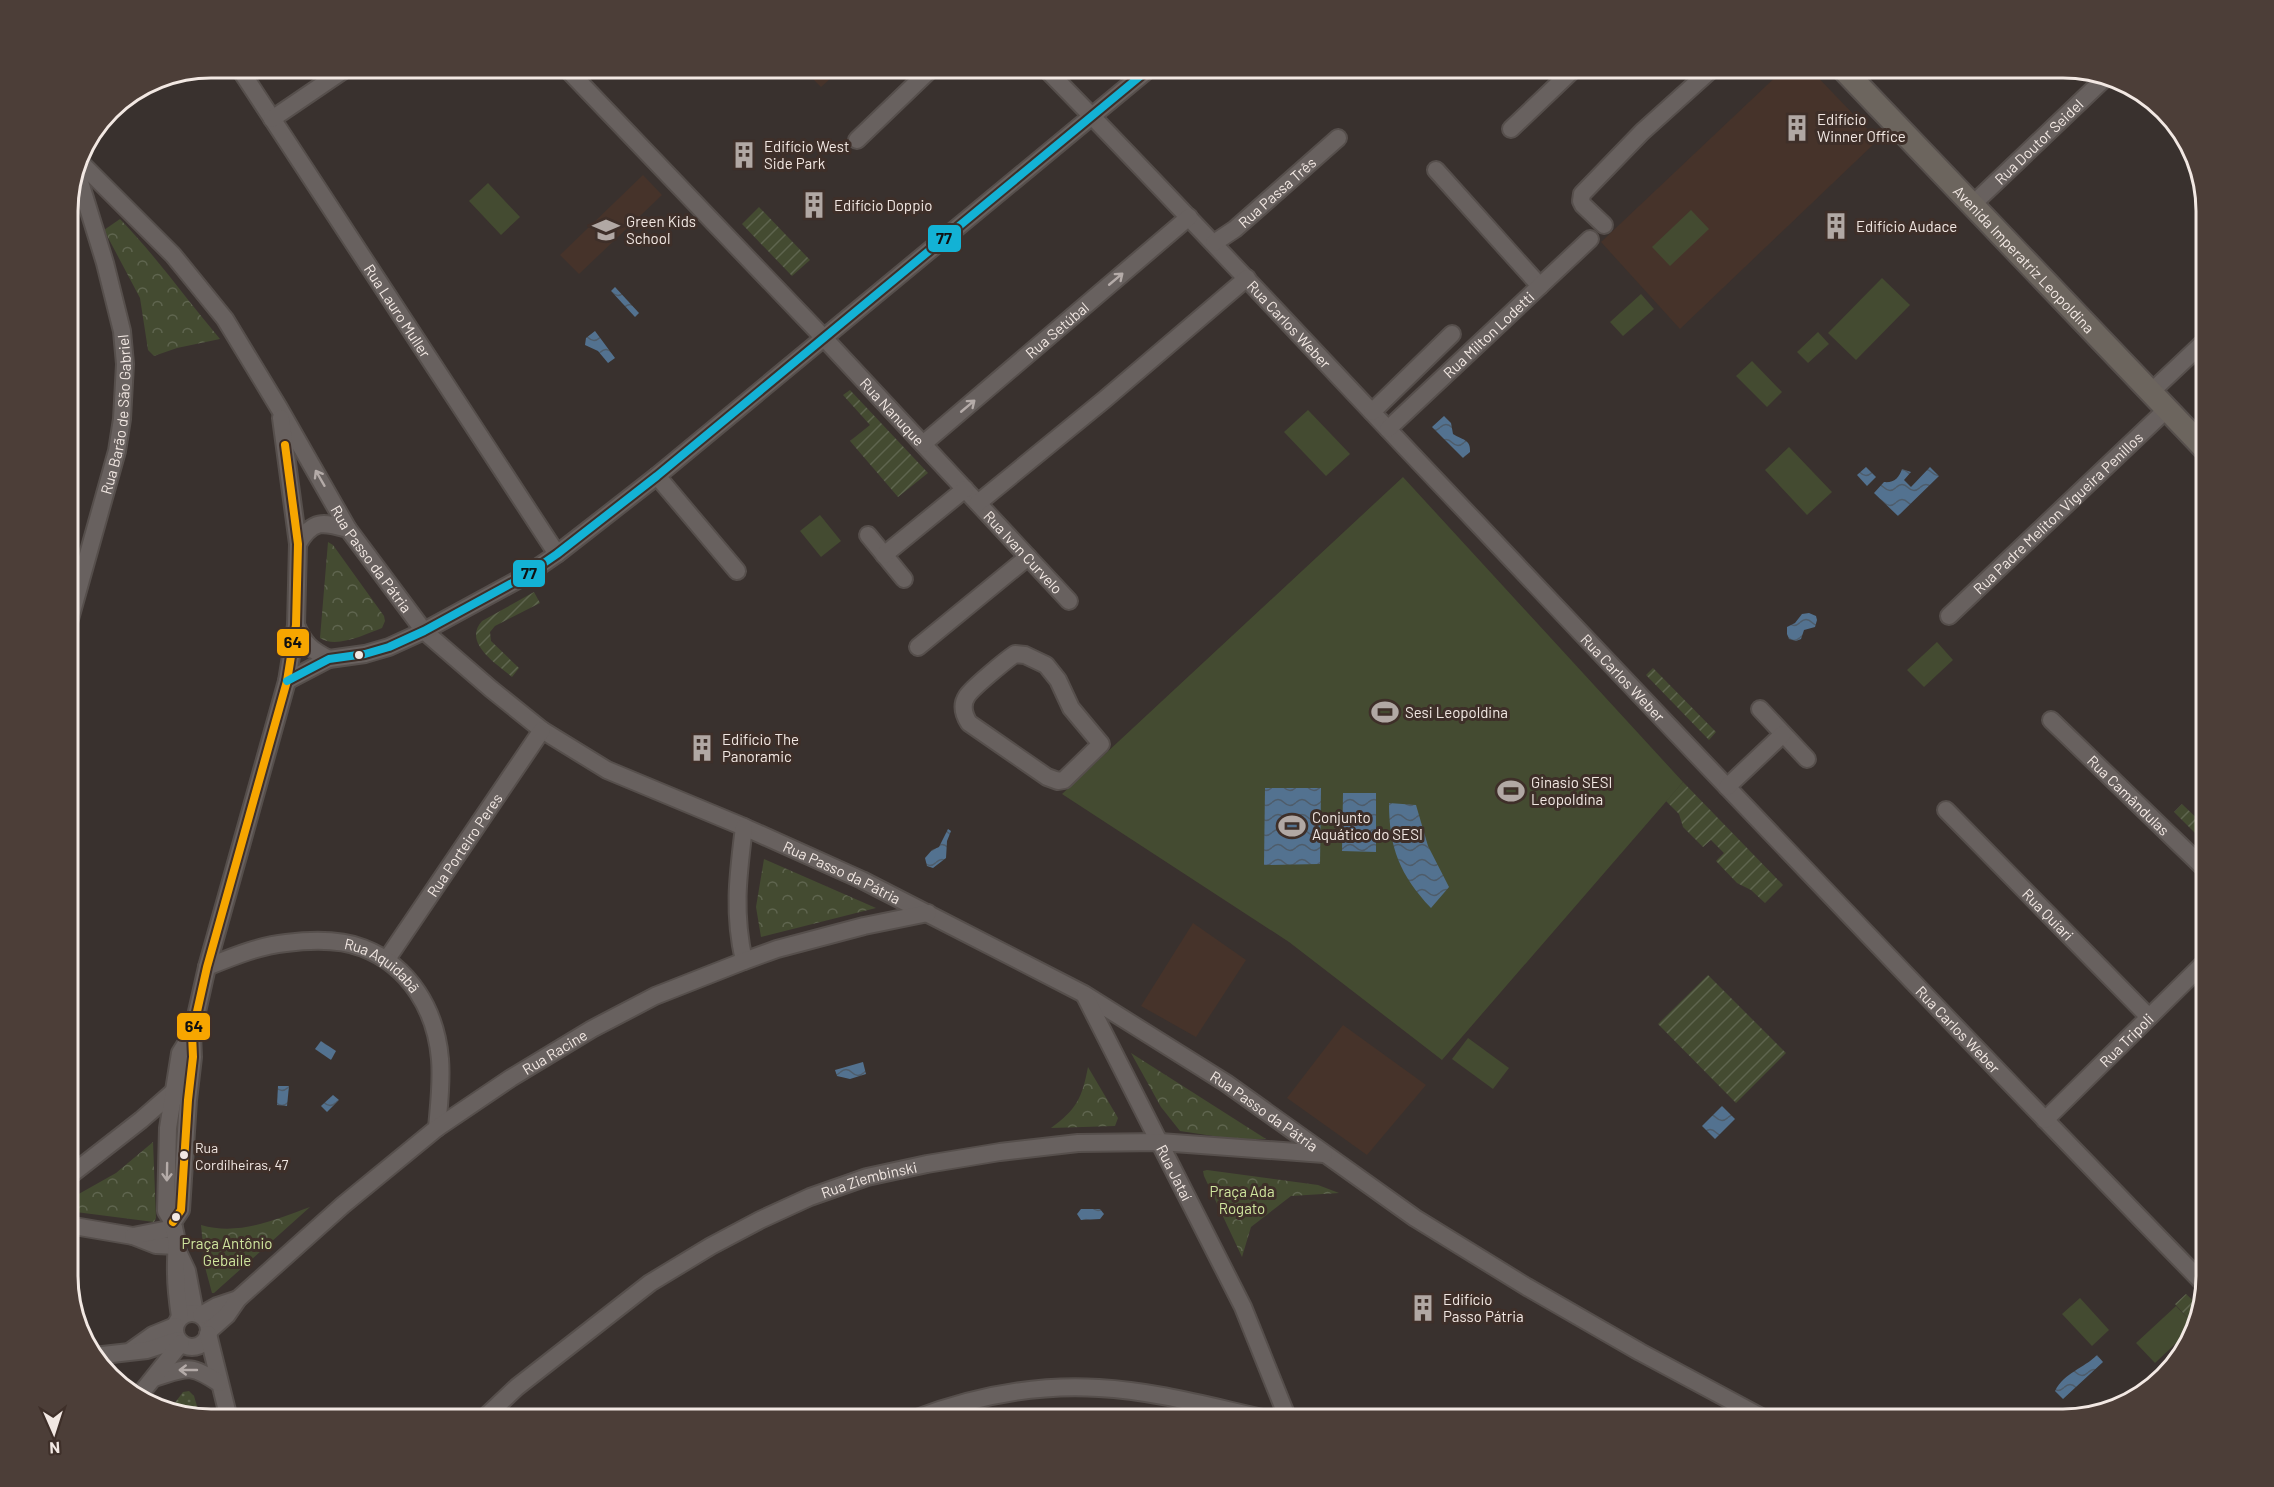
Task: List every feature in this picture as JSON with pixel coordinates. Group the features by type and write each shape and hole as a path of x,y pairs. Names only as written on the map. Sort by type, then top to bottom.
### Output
{"main road":[{"name":"Avenida Imperatriz Leopoldina","path":"1852,78 2196,439"}],"street":[{"name":"Rua Lauro Muller","path":"245,78 557,554"},
{"path":"272,119 332,78"},
{"name":"Rua Nanuque","path":"576,78 978,503"},
{"path":"857,140 922,78"},
{"name":"Rua Carlos Weber","path":"1055,78 1214,243 1727,787 2196,1276"},
{"path":"287,681 329,659 364,654 389,647 424,631 525,576 557,554 657,476 1138,78"},
{"path":"1511,129 1565,78"},
{"path":"1604,225 1582,204 1582,194 1642,132 1702,78"},
{"name":"Rua Doutor Seidel","path":"1972,204 2099,84"},
{"name":"Rua Passa Três","path":"1214,243 1236,229 1338,138"},
{"name":"Rua Passo da Pátria","path":"86,168 173,255 199,286 241,344 348,529 424,631 491,690 542,730 607,770 744,827 862,880 1084,994 1215,1075 1415,1218 1527,1287 1640,1352 1746,1409"},
{"path":"1436,170 1540,286"},
{"name":"Rua Barão de São Gabriel","path":"78,590 117,451 122,419 125,364 123,330 81,185"},
{"name":"Rua Setúbal","path":"923,444 1189,217"},
{"name":"Rua Milton Lodetti","path":"1388,429 1590,238"},
{"path":"978,503 1104,400 1246,278"},
{"path":"1372,412 1452,334"},
{"path":"2152,392 2196,350"},
{"path":"133,1236 174,1225 181,1210 188,1100 194,1057 192,1034 207,967 287,681 296,626 298,544 279,408"},
{"name":"Rua Padre Meliton Vigueira Penillos","path":"1949,616 2167,409"},
{"path":"657,476 737,571"},
{"path":"884,555 965,489"},
{"name":"Rua Ivan Curvelo","path":"978,503 1069,601"},
{"path":"298,544 306,531 323,523 348,529"},
{"path":"868,535 904,579"},
{"path":"918,647 1028,557"},
{"path":"296,626 302,641 316,653 329,659"},
{"path":"1015,654 1025,655 1046,665 1058,680 1071,708 1101,744 1064,780 1058,781 1047,777 969,723 964,716 963,708 967,696 1015,654"},
{"path":"1760,709 1807,759"},
{"name":"Rua Camândulas","path":"2051,720 2196,860"},
{"name":"Rua Porteiro Peres","path":"387,959 542,730"},
{"path":"1727,787 1783,734"},
{"name":"Rua Quiari","path":"1946,810 2149,1017"},
{"path":"744,827 736,894 739,936 744,961"},
{"name":"Rua Racine","path":"185,1326 188,1347 202,1344 209,1332 227,1315 238,1299 343,1204 437,1128 511,1078 592,1029 655,996 744,961 864,926 928,914"},
{"name":"Rua Aquidabã","path":"207,967 254,949 285,943 324,941 362,947 387,959 407,978 425,1001 435,1029 440,1058 437,1128"},
{"name":"Rua Tripoli","path":"2045,1120 2196,971"},
{"name":"Rua Jataí","path":"1084,994 1243,1307 1284,1409"},
{"path":"185,1326 176,1272 178,1249 174,1225 166,1211 168,1128 173,1092 180,1053 192,1034"},
{"path":"78,1169 173,1092"},
{"path":"141,1120 157,1122 168,1128"},
{"name":"Rua Ziembinski","path":"494,1409 517,1387 650,1283 711,1246 810,1197 867,1177 1000,1152 1078,1143 1160,1142 1325,1154"},
{"path":"78,1227 133,1236 156,1245 178,1249"},
{"name":"Rua Racine","path":"144,1390 154,1378 185,1326 217,1306 238,1299"},
{"path":"104,1355 132,1351 153,1335 206,1321 226,1409"},
{"path":"154,1378 192,1368 219,1383"},
{"path":"946,1409 1011,1393 1056,1388 1099,1388 1139,1392 1226,1409"}],"shaded area":[{"path":"812,78 831,78 821,87"},
{"path":"1774,78 1819,78 1878,140 1680,329 1601,242"},
{"name":"Green Kids School","path":"643,175 662,195 579,274 560,255"},
{"path":"1193,923 1246,960 1196,1037 1141,1006"},
{"path":"1343,1025 1426,1085 1367,1155 1287,1098"}],"green space":[{"path":"488,183 520,217 501,235 469,201"},
{"path":"759,207 810,260 792,276 742,224"},
{"path":"1691,210 1709,229 1670,266 1652,247"},
{"path":"120,219 220,339 177,348 154,356 148,350 140,298 104,230"},
{"path":"1882,278 1910,305 1856,360 1828,333"},
{"path":"1641,294 1654,309 1623,336 1610,322"},
{"path":"1818,332 1829,344 1808,363 1797,352"},
{"path":"1752,361 1782,392 1767,407 1736,376"},
{"path":"850,390 928,473 898,497 850,441 870,425 843,395"},
{"path":"1308,410 1350,454 1326,476 1284,432"},
{"path":"1789,447 1832,492 1807,515 1765,470"},
{"name":"Sesi Leopoldina","path":"1403,477 1683,782 1442,1060 1289,942 1062,794"},
{"path":"820,515 841,541 821,557 800,531"},
{"path":"328,542 333,545 384,616 385,621 382,628 342,641 334,642 320,638"},
{"path":"534,592 540,603 495,626 490,632 491,641 519,668 512,677 484,652 476,637 477,629 482,621"},
{"path":"1937,642 1953,660 1924,687 1907,670"},
{"path":"1653,668 1716,732 1709,740 1646,675"},
{"path":"1683,782 1783,885 1765,903 1751,890 1737,883 1716,861 1724,853 1711,840 1703,847 1683,827 1679,814 1666,801"},
{"path":"2182,804 2196,817 2196,834 2174,812"},
{"path":"764,859 876,908 761,937 756,907"},
{"path":"1708,975 1786,1053 1736,1103 1658,1024"},
{"path":"1468,1038 1509,1068 1493,1089 1452,1059"},
{"name":"Praça Ada Rogato","path":"1131,1053 1266,1139 1233,1139 1180,1131 1161,1107"},
{"path":"1088,1067 1118,1118 1115,1126 1051,1128 1073,1109 1081,1095"},
{"path":"153,1142 156,1218 154,1222 78,1212 78,1194 116,1173"},
{"name":"Praça Ada Rogato","path":"1203,1171 1318,1185 1339,1193 1291,1196 1251,1227 1242,1257 1204,1176"},
{"name":"Praça Antônio Gebaile","path":"310,1207 212,1293 205,1267 201,1225 229,1229 243,1228"},
{"path":"2186,1294 2193,1301 2188,1319 2175,1304"},
{"path":"2080,1298 2109,1330 2092,1346 2062,1314"},
{"path":"2176,1306 2188,1319 2179,1341 2155,1363 2136,1343"},
{"path":"189,1391 194,1396 198,1408 174,1404 183,1392"}],"water":[{"path":"615,287 639,313 635,317 611,291"},
{"path":"595,331 615,358 608,363 598,351 585,345 586,338"},
{"path":"1444,416 1451,423 1453,434 1465,440 1469,445 1470,452 1463,458 1432,427"},
{"path":"1866,467 1876,477 1867,486 1857,475"},
{"path":"1930,467 1939,476 1898,516 1874,493 1884,482 1896,479 1902,469 1911,472 1904,480 1911,487"},
{"path":"1809,613 1816,616 1815,627 1804,630 1801,639 1796,641 1789,639 1787,627 1795,623 1802,614"},
{"name":"Conjunto Aquático do SESI","path":"1265,788 1321,788 1320,864 1264,865"},
{"name":"Conjunto Aquático do SESI","path":"1343,793 1376,793 1376,852 1342,851"},
{"name":"Conjunto Aquático do SESI","path":"1389,803 1416,805 1428,846 1449,887 1431,908 1411,884 1398,860 1391,834"},
{"path":"948,829 951,831 947,841 946,858 933,868 927,866 925,858 932,850 939,847"},
{"path":"321,1041 336,1051 331,1060 315,1049"},
{"path":"863,1062 866,1074 850,1079 837,1076 835,1070"},
{"path":"278,1086 289,1086 287,1106 277,1105"},
{"path":"333,1095 339,1100 327,1112 321,1106"},
{"path":"1722,1106 1735,1119 1715,1139 1702,1126"},
{"path":"1081,1209 1100,1209 1104,1214 1100,1219 1081,1220 1077,1214"},
{"path":"2097,1355 2103,1362 2063,1399 2055,1391 2059,1385"}],"transit line":[{"name":"77","path":"287,681 329,659 365,654 389,647 424,631 525,576 557,554 657,476 1138,78"},
{"name":"64","path":"173,1222 181,1210 193,1057 192,1034 207,967 287,681 296,625 298,544 285,445"}],"place":[{"name":"Edifício Winner Office","path":"1797,128"},
{"name":"Edifício West Side Park","path":"744,155"},
{"name":"Edifício Doppio","path":"814,205"},
{"name":"Edifício Audace","path":"1836,226"},
{"name":"Green Kids School","path":"606,230"},
{"name":"Sesi Leopoldina","path":"1385,712"},
{"name":"Edifício The Panoramic","path":"702,748"},
{"name":"Ginasio SESI Leopoldina","path":"1511,791"},
{"name":"Conjunto Aquático do SESI","path":"1292,826"},
{"name":"Rua Cordilheiras, 47","path":"184,1155"},
{"name":"Edifício Passo Pátria","path":"1423,1308"}]}
